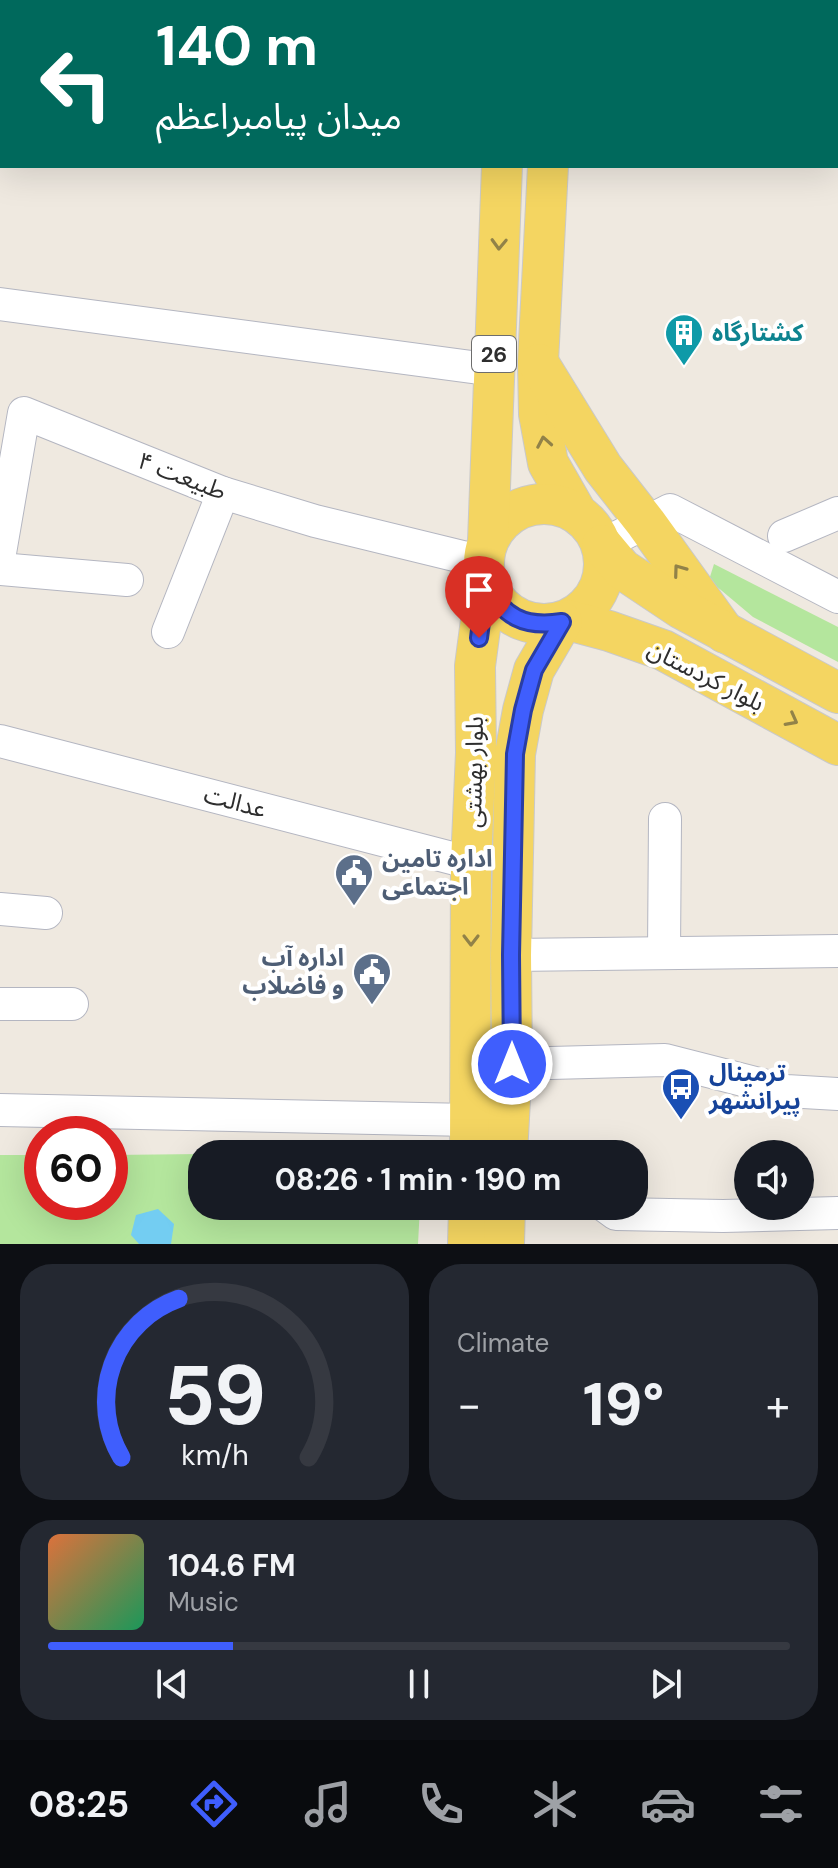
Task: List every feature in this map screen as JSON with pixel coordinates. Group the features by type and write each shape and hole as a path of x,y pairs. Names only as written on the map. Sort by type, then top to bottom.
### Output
{"main road":[{"name":"26","path":"485,562 502,168"},
{"name":"26","path":"548,168 538,362 539,414 548,463 576,512 596,532 602,545"},
{"path":"538,362 603,468 725,633"},
{"path":"576,512 557,505 535,504 516,510 499,523 485,562 494,599 508,613 524,622 543,625 565,621 583,610 595,597 603,581 605,563 602,545"},
{"name":"بلوار کردستان","path":"602,545 622,569 682,609 838,693"},
{"name":"بلوار بهشتی","path":"470,1137 475,666 485,562"},
{"path":"508,1140 512,1064 515,754 534,670 565,621"},
{"name":"بلوار کردستان","path":"565,621 609,631 663,650 838,745"},
{"path":"475,720 502,708 512,714 519,730"},
{"path":"468,1244 469,1220"},
{"path":"504,1244 505,1220"}],"street":[{"path":"0,304 494,370"},
{"name":"طبیعت ۴","path":"0,553 24,413 223,493 315,521 485,562"},
{"path":"168,632 223,493"},
{"path":"602,545 670,510 838,597"},
{"path":"784,536 838,513"},
{"path":"0,569 127,580"},
{"name":"عدالت","path":"0,741 471,863"},
{"path":"664,952 665,819"},
{"path":"0,909 46,913"},
{"path":"511,955 838,951"},
{"path":"0,1004 72,1004"},
{"path":"512,1064 665,1060 786,1091 838,1094"},
{"path":"0,1110 470,1137"},
{"path":"648,1215 838,1213"}],"green space":[{"path":"714,564 838,627 838,662 753,617 709,580"},
{"path":"188,1154 188,1220 419,1220 418,1244 0,1244 0,1155 24,1155 24,1220 128,1220 128,1155"}],"water":[{"path":"158,1209 174,1224 171,1244 139,1244 131,1235 136,1215"}],"place":[{"name":"کشتارگاه","path":"684,367"},
{"name":"اداره تامین اجتماعی","path":"354,907"},
{"name":"اداره آب و فاضلاب","path":"372,1006"},
{"name":"ترمینال پیرانشهر","path":"681,1121"}],"route":[{"path":"479,638 486,583 494,599 508,613 524,622 543,625 562,622 534,670 515,754 512,1064"}]}
